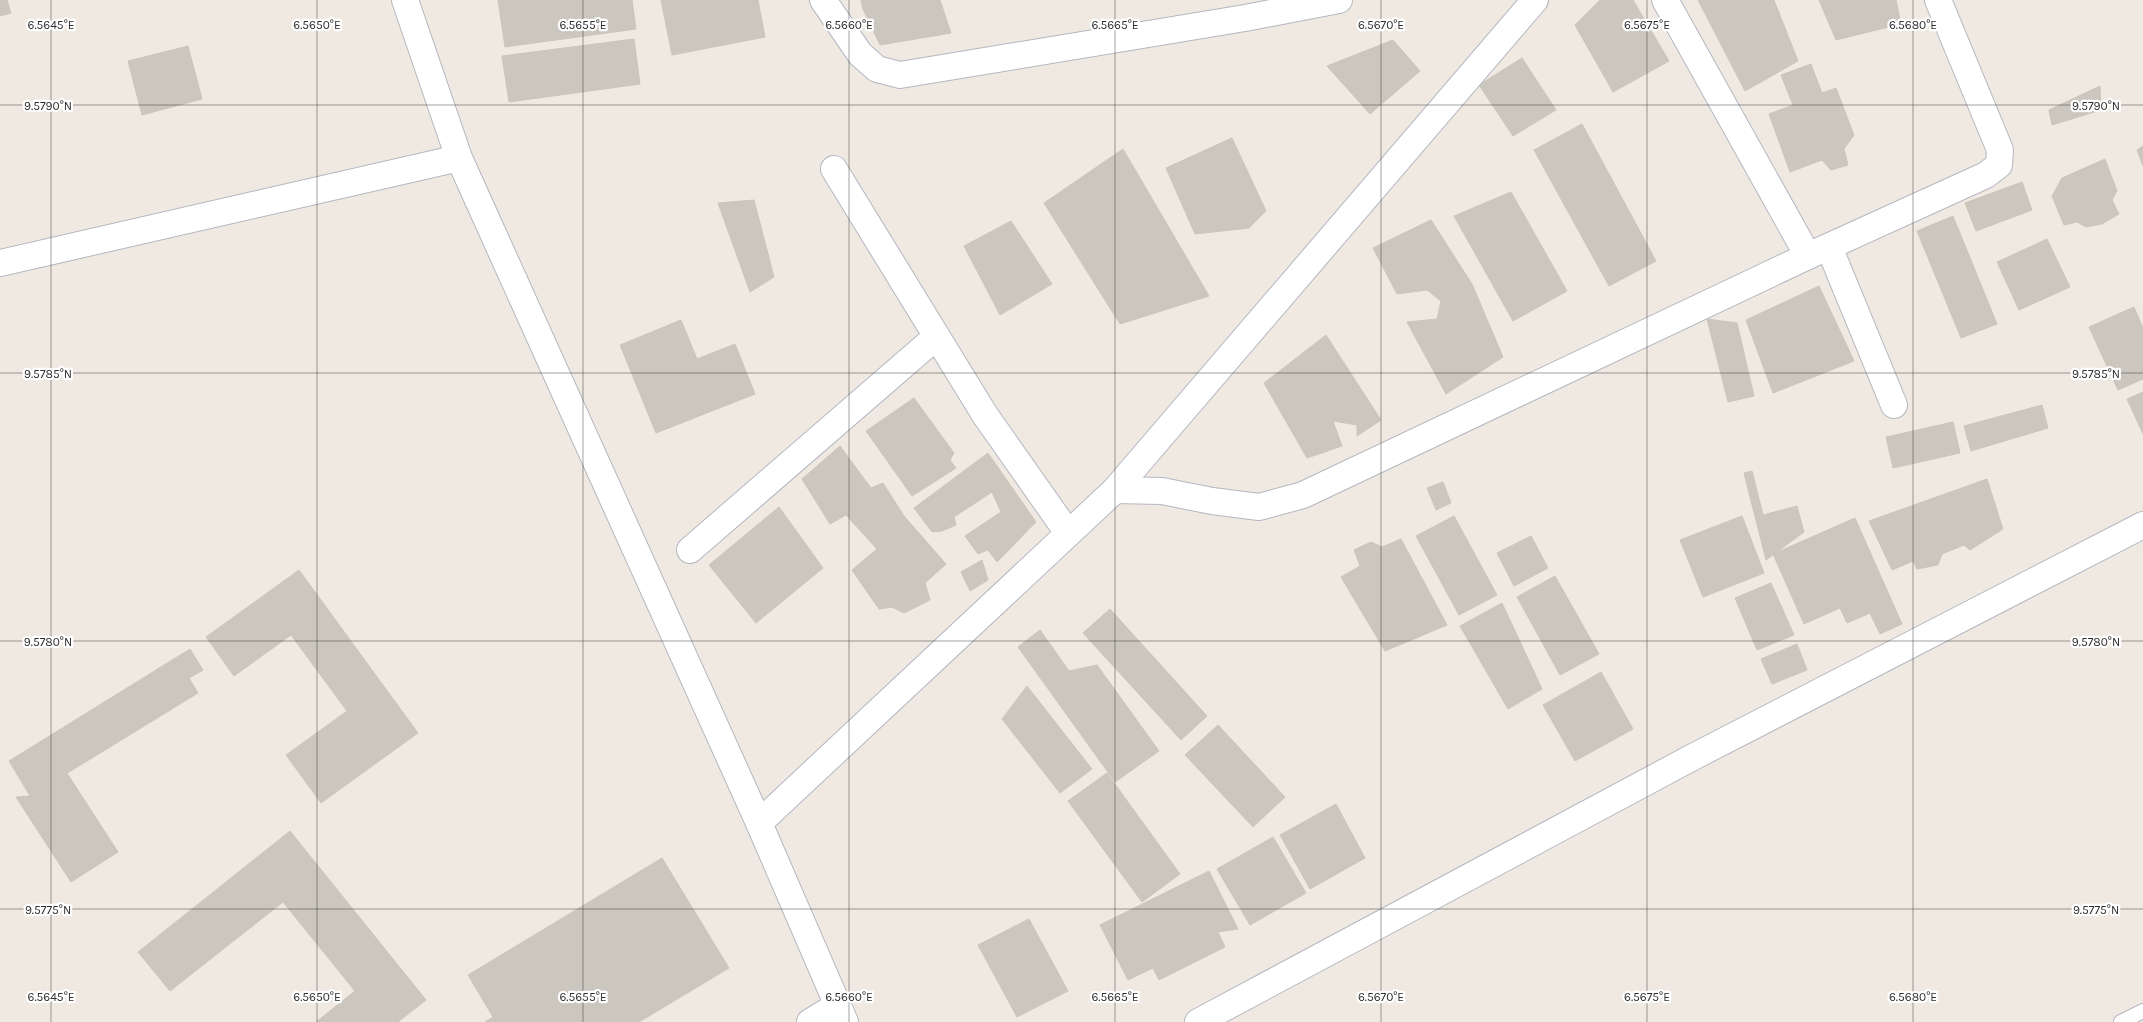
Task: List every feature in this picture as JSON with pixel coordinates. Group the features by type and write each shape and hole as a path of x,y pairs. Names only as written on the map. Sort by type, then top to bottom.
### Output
{"street":[{"path":"405,0 459,158 758,823 841,1013 810,1022"},
{"path":"823,0 860,54 877,69 900,75 1240,9 1339,0"},
{"path":"758,823 1116,490 1535,0"},
{"path":"1665,0 1818,252 1894,405"},
{"path":"1116,490 1162,491 1212,501 1258,507 1303,495 1818,252 1986,176 1999,165 2000,150 1938,0"},
{"path":"0,263 459,158"},
{"path":"834,169 985,415 1068,534"},
{"path":"690,550 936,337"},
{"path":"1200,1022 1693,758 2143,525"}],"lane":[{"path":"2121,1022 2143,1011"}],"building":[{"path":"0,0 7,0 11,13 0,16"},
{"path":"498,0 632,0 636,29 505,47"},
{"path":"661,0 758,0 765,37 672,55"},
{"path":"861,0 940,0 951,33 880,45 863,9"},
{"path":"1600,0 1633,0 1669,61 1613,92 1575,25"},
{"path":"1698,0 1774,0 1798,61 1745,91"},
{"path":"1819,0 1896,0 1901,24 1836,40"},
{"path":"634,39 640,84 509,102 502,56"},
{"path":"1393,40 1420,71 1370,114 1327,66"},
{"path":"188,46 202,99 142,115 128,61"},
{"path":"1522,58 1556,110 1513,136 1479,85"},
{"path":"1811,64 1822,93 1836,88 1854,135 1844,149 1848,165 1831,170 1822,160 1790,172 1769,114 1793,105 1781,75"},
{"path":"2100,86 2101,110 2052,125 2049,110"},
{"path":"1582,124 1656,261 1609,286 1534,150"},
{"path":"1232,138 1266,211 1249,228 1195,234 1166,168"},
{"path":"2143,146 2143,166 2137,150"},
{"path":"1123,149 1209,296 1120,324 1044,203"},
{"path":"2105,159 2117,191 2112,200 2119,214 2102,224 2086,227 2077,222 2064,225 2052,196 2062,178"},
{"path":"2022,182 2032,210 1976,231 1965,203"},
{"path":"1511,192 1567,291 1513,321 1454,216"},
{"path":"754,200 774,277 750,292 718,203"},
{"path":"1953,216 1997,324 1961,338 1917,231"},
{"path":"1431,220 1472,284 1441,301 1427,290 1397,294 1373,248"},
{"path":"1011,221 1052,284 1000,315 964,246"},
{"path":"2047,239 2070,287 2019,310 1997,262"},
{"path":"1472,284 1503,357 1446,394 1407,322 1437,319 1441,301"},
{"path":"1819,286 1854,361 1773,393 1746,320"},
{"path":"2134,307 2143,328 2143,379 2118,390 2089,327"},
{"path":"1707,319 1737,323 1754,396 1728,402"},
{"path":"681,320 697,359 735,344 755,394 656,433 620,345"},
{"path":"1326,335 1381,420 1357,436 1357,425 1333,421 1342,446 1307,458 1264,383"},
{"path":"2143,392 2143,434 2127,399"},
{"path":"914,398 954,453 950,460 956,468 912,496 866,431"},
{"path":"2042,405 2048,428 1971,451 1964,426"},
{"path":"1953,422 1960,453 1893,468 1886,437"},
{"path":"840,446 871,488 883,483 904,516 946,564 925,583 930,600 904,613 892,607 879,609 852,570 877,549 846,515 830,524 802,479"},
{"path":"988,453 1036,522 997,562 988,550 978,554 965,536 1001,512 992,492 954,517 956,525 942,531 932,532 914,508"},
{"path":"1752,471 1763,515 1797,506 1804,532 1766,560 1744,473"},
{"path":"1987,479 2003,529 1970,550 1964,545 1942,554 1938,565 1917,569 1913,561 1892,570 1869,521"},
{"path":"1443,482 1451,503 1436,510 1427,488"},
{"path":"779,507 823,568 756,623 709,565"},
{"path":"1454,516 1497,595 1459,615 1416,536"},
{"path":"1742,516 1764,573 1703,597 1680,540"},
{"path":"1855,518 1902,624 1880,634 1870,613 1847,623 1840,608 1804,624 1773,554"},
{"path":"1531,536 1548,568 1514,586 1497,553"},
{"path":"1401,539 1447,625 1385,651 1341,577 1360,566 1354,550 1371,542 1382,547"},
{"path":"982,560 988,580 970,591 961,572"},
{"path":"299,570 418,733 321,803 286,755 347,711 291,635 234,676 206,637"},
{"path":"1555,576 1599,654 1560,675 1517,597"},
{"path":"1771,583 1794,635 1757,650 1735,598"},
{"path":"1502,603 1542,689 1508,709 1460,626"},
{"path":"1110,609 1207,716 1181,740 1083,633"},
{"path":"1040,630 1069,671 1097,665 1159,751 1115,782 1018,647"},
{"path":"1797,644 1807,670 1772,684 1761,659"},
{"path":"190,649 203,670 189,678 198,693 30,796 9,761"},
{"path":"1601,672 1633,729 1575,761 1543,705"},
{"path":"1027,686 1092,769 1060,793 1002,719"},
{"path":"1218,725 1285,797 1253,827 1185,755"},
{"path":"63,767 118,852 71,882 16,797 30,796"},
{"path":"1107,773 1180,874 1142,902 1068,801"},
{"path":"1336,804 1365,858 1310,889 1280,835"},
{"path":"290,831 426,1000 398,1022 316,1022 355,991 283,902 170,991 138,952"},
{"path":"1273,837 1306,893 1250,925 1217,869"},
{"path":"662,858 729,968 639,1022 485,1022 493,1017 468,975"},
{"path":"1209,871 1238,929 1218,932 1225,947 1159,980 1153,968 1128,980 1100,925"},
{"path":"1029,919 1068,991 1017,1017 978,945"}]}
